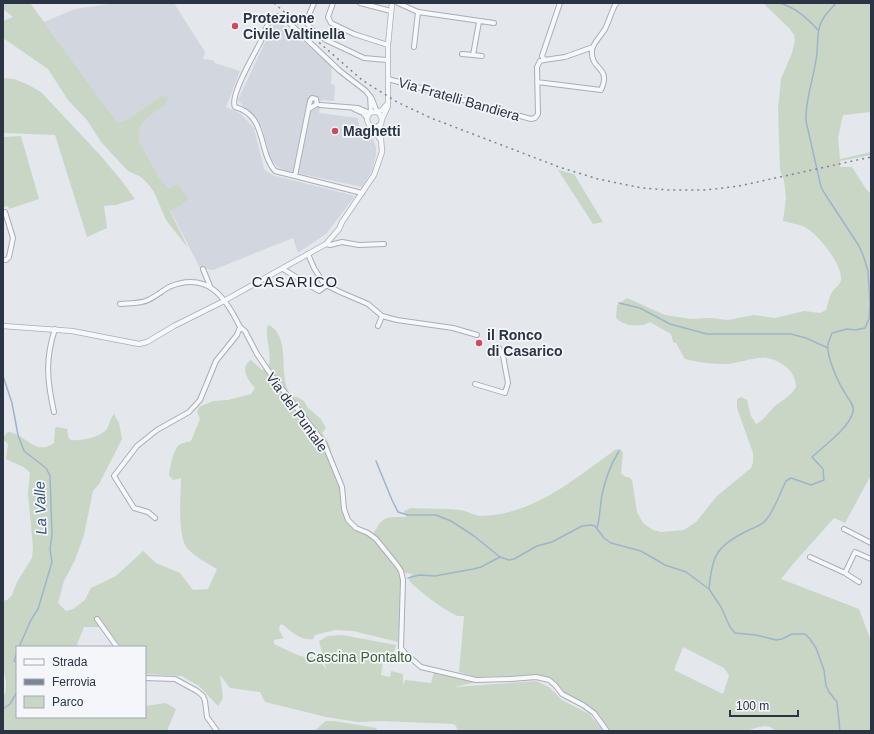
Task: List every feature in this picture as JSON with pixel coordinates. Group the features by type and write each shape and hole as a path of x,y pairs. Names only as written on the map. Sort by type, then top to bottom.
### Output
{"street":[{"path":"314,3 306,22 314,32 326,40 364,58 387,60"},
{"path":"333,3 328,17 330,23 354,34 388,44"},
{"path":"360,3 391,11"},
{"path":"3,326 72,331 140,344 147,342 283,269 326,244 339,229 374,175 381,157 382,149 380,141 380,125 388,103 387,60 392,3"},
{"path":"398,3 418,12 494,23"},
{"path":"560,3 543,58 565,57 593,47"},
{"path":"537,82 600,90 604,75 603,71 594,63 593,47 605,29 614,5 617,3"},
{"path":"414,47 418,12"},
{"path":"362,192 275,171 270,165 266,156 261,133 255,122 250,115 240,108 235,107 234,104 242,78 269,22 273,17 278,16 284,18 340,71 363,88 370,96 374,113"},
{"path":"473,55 479,22"},
{"path":"462,54 482,56"},
{"name":"Via Fratelli Bandiera","path":"388,78 531,119 535,118 538,114 538,63 543,58"},
{"path":"367,118 382,110 388,103"},
{"path":"320,105 361,109 381,115 382,119"},
{"path":"352,108 363,113 380,141"},
{"path":"295,176 309,109"},
{"path":"370,126 374,127 380,125"},
{"path":"3,260 6,260 9,257 14,238 5,212"},
{"path":"326,244 330,245 342,242 359,245 384,244"},
{"path":"308,254 314,268 324,284 368,304 382,316 397,320 453,328 477,335"},
{"path":"203,269 210,286"},
{"path":"283,269 319,291 327,285"},
{"path":"120,304 148,300 169,288 182,283 196,282 210,286"},
{"name":"Via del Puntale","path":"210,286 225,300 240,327 245,331 257,354 272,376 324,443 342,487 344,509 348,520 356,528 368,533 376,539 401,570 403,580 401,648 404,653 421,667 476,680 536,677 549,680 562,694 583,705 594,713 607,731"},
{"path":"378,326 382,316"},
{"path":"155,518 148,512 134,508 114,476 137,446 157,430 189,412 200,400 216,362 237,336 240,327"},
{"path":"54,412 47,368 50,343 55,329"},
{"path":"474,384 505,393 508,383 503,356 499,348"},
{"path":"844,529 871,543"},
{"path":"844,573 855,552 870,557"},
{"path":"810,557 859,582"},
{"path":"97,619 116,646"},
{"path":"146,678 175,679 197,691 203,696 205,701 207,718 217,731"}],"shaded area":[{"path":"116,3 174,3 205,52 203,59 213,60 215,63 240,71 226,107 241,114 254,128 264,169 272,175 355,196 326,234 298,253 293,238 213,270 200,268 170,210 178,207 169,189 159,177 139,141 140,127 147,118 165,105 159,97 126,120 117,122 44,22 75,9"},
{"path":"276,22 281,23 332,66 331,84 335,85 334,101 321,100 319,113 358,118 359,127 361,130 372,137 376,147 376,155 372,170 362,187 279,168 271,160 262,127 238,100 273,25"}],"green space":[{"path":"3,3 30,3 117,122 126,120 159,97 169,96 165,105 147,118 140,127 139,141 159,177 169,189 178,184 188,199 170,211 188,248 166,220 154,192 149,185 141,177 128,171 101,142 87,120 68,100 48,69 3,38 3,21 13,17 3,9"},
{"name":"Cascina Pontalto","path":"763,3 871,3 871,112 843,115 838,138 840,159 871,152 871,155 840,161 840,167 852,167 866,189 871,194 871,475 845,523 834,518 781,579 859,609 871,641 871,731 775,731 766,726 747,731 610,731 591,707 562,691 556,682 546,676 476,677 459,672 464,616 453,614 424,594 409,580 412,574 399,572 401,584 398,642 353,631 335,630 315,635 313,639 308,639 296,635 282,624 280,625 279,630 284,638 274,640 274,644 303,657 317,657 326,669 319,641 328,636 342,635 396,645 393,655 380,653 379,660 383,661 381,675 390,677 391,671 403,674 403,684 405,680 431,683 434,671 476,682 454,687 536,681 549,687 562,700 589,714 604,731 521,731 518,729 519,731 458,731 456,726 453,724 380,721 358,722 326,717 265,702 260,692 230,688 220,675 223,697 218,706 199,686 182,676 146,674 146,646 120,646 106,627 84,627 76,646 16,646 16,718 146,718 146,706 166,703 176,709 167,731 3,731 3,696 5,694 6,685 3,669 3,601 7,600 12,595 17,582 32,558 33,547 28,494 30,473 22,466 6,459 8,444 3,441 5,435 8,432 14,433 36,446 47,447 54,443 55,428 57,427 67,429 69,439 77,440 87,439 105,431 114,414 119,423 122,439 99,484 93,491 84,535 75,560 64,581 58,603 66,611 73,609 85,600 91,588 116,576 143,551 156,563 180,573 193,590 208,589 217,569 201,560 187,548 184,542 181,525 180,504 181,478 173,480 169,475 172,461 177,447 191,441 200,419 197,412 199,407 213,401 228,400 251,394 255,388 247,378 245,370 247,363 251,360 262,370 269,365 270,354 267,334 268,325 274,329 281,341 285,382 290,395 304,401 308,408 321,419 326,428 322,433 330,447 344,506 346,522 371,538 381,522 392,517 406,517 404,511 411,508 460,510 480,516 500,514 518,509 552,494 615,450 620,449 623,453 621,473 632,480 637,512 643,523 653,530 661,532 684,530 696,522 717,496 751,468 753,462 753,453 737,408 737,399 741,397 747,400 751,416 756,424 761,421 776,405 794,391 796,384 794,378 790,370 770,358 755,358 725,364 705,363 685,359 676,343 673,342 671,334 650,322 642,325 632,325 619,321 616,318 617,305 627,298 665,315 691,319 711,318 728,320 754,315 775,318 804,311 820,313 826,310 832,292 839,285 841,280 841,274 838,266 822,242 810,230 802,226 783,221 786,198 784,180 780,170 778,108 781,79 792,53 795,40 794,35 789,28","holes":["683,647 724,668 729,676 723,694 674,670"]},
{"path":"3,78 14,79 41,92 100,155 135,199 116,205 104,206 107,228 87,237 55,135 3,133"},
{"path":"21,136 39,199 9,209 8,206 3,207 3,137"},
{"path":"558,170 574,174 603,222 593,224"},
{"path":"326,721 377,728 376,731 315,731"}],"waterway":[{"path":"780,3 801,14 818,30"},
{"path":"709,589 714,560 722,547 737,536 766,520 786,481 791,478 811,485 824,480 823,469 812,457 847,424 853,412 852,404 833,369 828,344 832,333 847,329 855,330 865,328 869,319 870,304 868,271 859,246 821,187 806,121 808,98 815,68 820,25 823,18 836,3"},
{"path":"619,303 640,308 670,324 707,334 791,334 806,338 828,348"},
{"name":"La Valle","path":"3,376 12,403 18,435 24,451 46,468 50,476 52,535 50,549 52,562 38,609 31,620 19,646"},
{"path":"597,529 605,484 619,451"},
{"path":"376,461 398,512 408,515 436,515 451,521 474,536 500,557 509,560 514,559 537,546 552,542 582,526 595,526 604,538 611,543 641,551 665,565 686,572 709,589 721,607 730,627 735,633 756,635 776,640 792,634 805,634 816,648 824,670 826,686 837,702 840,731"},
{"path":"408,578 419,575 435,576 473,569 481,567 500,557"},
{"name":"La Valle","path":"16,656 14,661 16,662"},
{"name":"La Valle","path":"3,709 10,704 16,694"}],"railway":[{"path":"274,3 362,80 397,102 431,118 559,167 598,179 642,188 706,190 739,186 871,157"}],"place":[{"name":"Protezione Civile Valtinella","path":"235,26"},
{"name":"Maghetti","path":"335,131"},
{"name":"il Ronco di Casarico","path":"479,343"}],"district":[{"name":"CASARICO","path":"295,281"}]}
